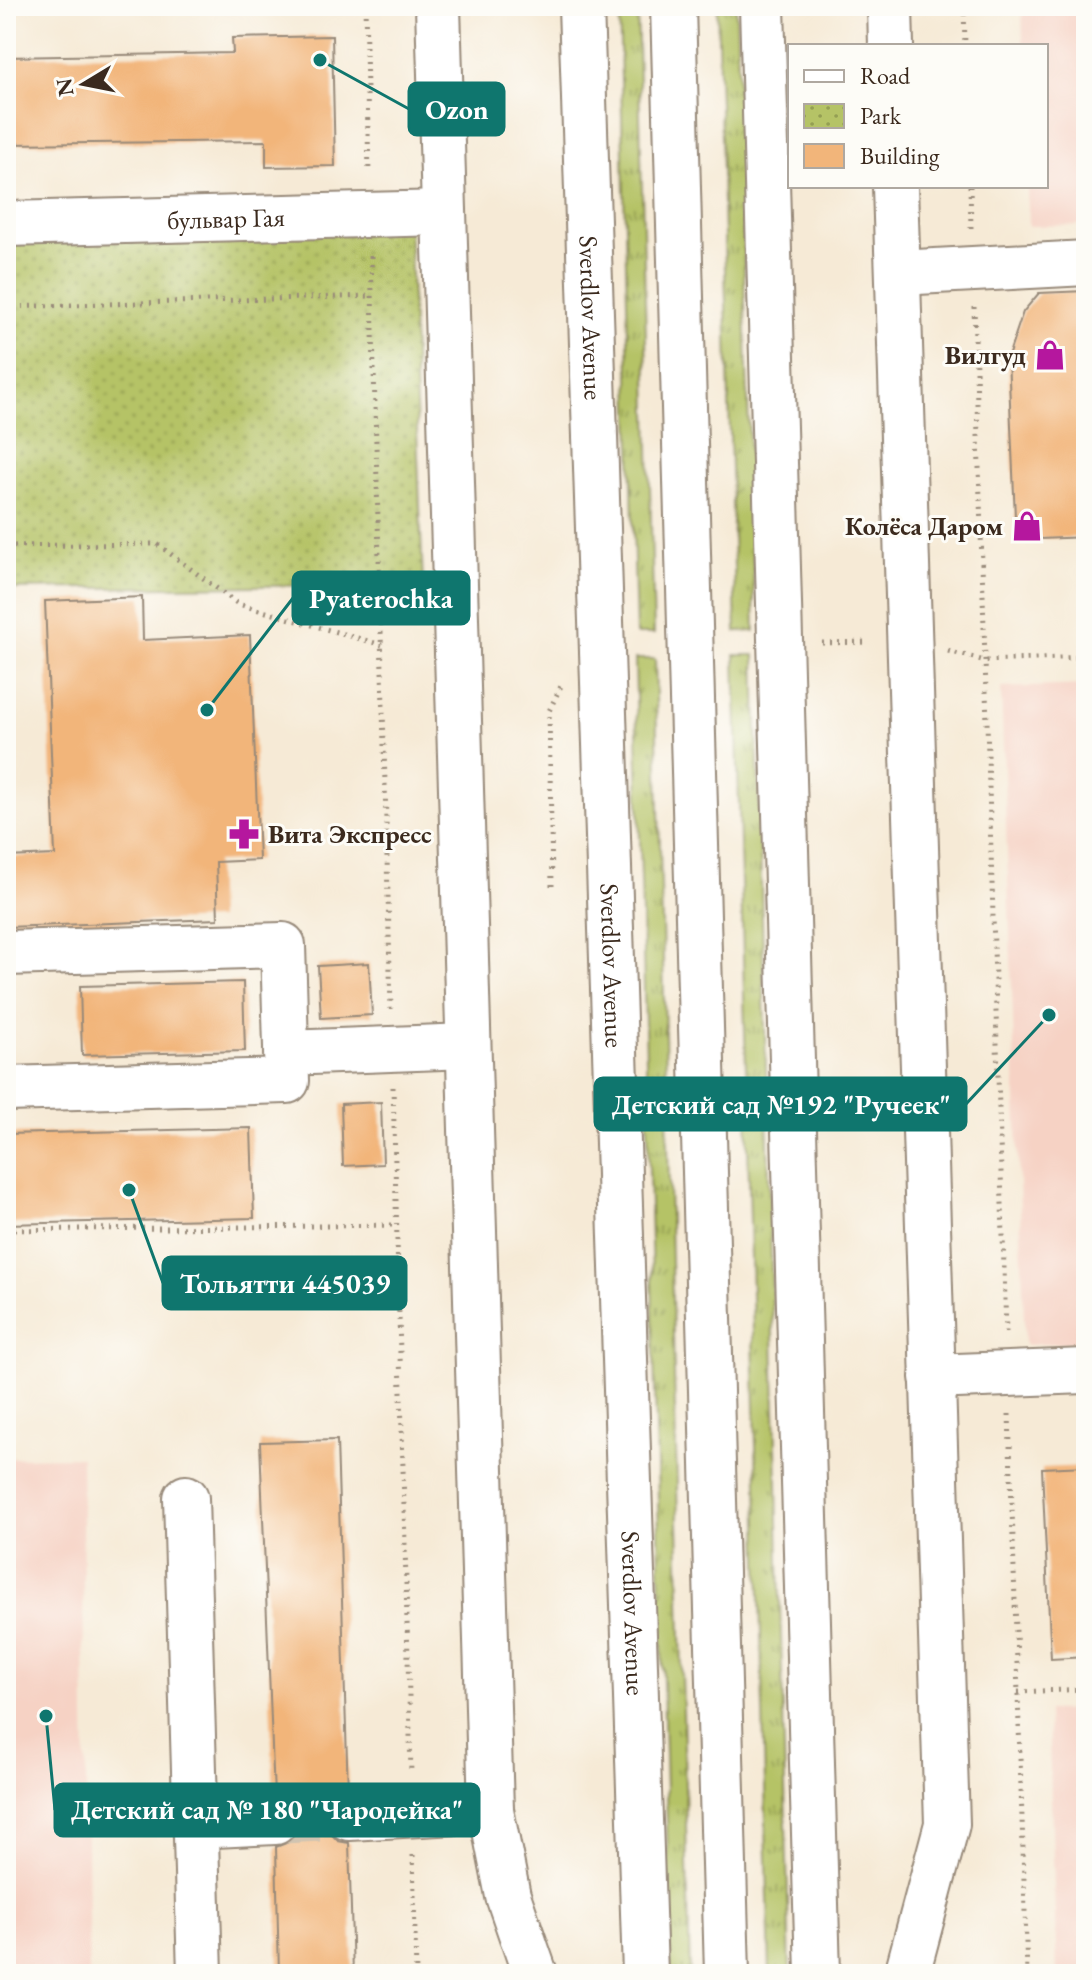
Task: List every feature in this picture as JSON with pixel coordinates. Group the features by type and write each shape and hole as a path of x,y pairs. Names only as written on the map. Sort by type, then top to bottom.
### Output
{"main road":[{"path":"438,6 491,1810 508,1896 535,1974"},
{"name":"Sverdlov Avenue","path":"581,6 645,1974"},
{"path":"673,6 727,1974"},
{"path":"762,6 818,1974"},
{"path":"890,6 891,44"},
{"path":"895,188 947,1824 907,1974"},
{"name":"бульвар Гая","path":"6,224 444,213"},
{"path":"898,273 1086,263"},
{"path":"6,953 283,945 287,1081 6,1089"},
{"path":"286,1053 468,1046"},
{"path":"932,1377 1086,1371"},
{"path":"186,1498 200,1974"},
{"path":"349,1818 491,1810"},
{"path":"195,1826 275,1822"}],"path":[{"path":"365,6 416,1974"},
{"path":"964,6 965,44"},
{"path":"970,188 1027,1974"},
{"path":"6,307 372,296"},
{"path":"6,546 157,544 238,604 382,645"},
{"path":"985,661 1086,657"},
{"path":"552,886 549,711 567,674"},
{"path":"6,1230 397,1225"},
{"path":"1018,1692 1086,1689"}],"shaded area":[{"path":"1022,6 1086,6 1086,225 1028,226 1027,188 1048,188 1048,44 1023,44"},
{"path":"1086,685 1086,1342 1025,1345 1001,688"},
{"path":"81,1457 89,1974 6,1974 6,1458"},
{"path":"1086,1710 1086,1974 1057,1974 1048,1711"}],"green space":[{"path":"619,6 637,6 654,634 636,634"},
{"path":"717,6 736,6 755,631 736,632"},
{"path":"409,224 423,584 6,589 6,236"},
{"path":"735,655 755,655 790,1974 770,1974"},
{"path":"635,659 655,659 690,1974 671,1974"}],"building":[{"path":"332,36 335,166 266,167 266,141 6,144 6,57 233,53 232,38"},
{"path":"1086,291 1086,537 1016,540 1008,357 1023,312 1039,293"},
{"path":"142,597 143,640 250,635 259,860 216,862 218,919 6,927 6,857 55,855 45,601"},
{"path":"369,963 372,1015 321,1018 318,966"},
{"path":"243,982 245,1051 82,1055 80,986"},
{"path":"381,1102 383,1164 343,1166 341,1104"},
{"path":"251,1128 254,1218 6,1224 6,1134"},
{"path":"337,1440 348,1793 335,1798 326,1807 324,1819 329,1832 338,1841 349,1843 353,1974 279,1974 276,1847 289,1842 298,1833 300,1822 296,1808 286,1799 274,1797 260,1442"},
{"path":"1086,1466 1086,1657 1051,1659 1042,1468"}],"tunnel":[{"path":"275,1822 349,1818"}],"place":[{"name":"Ozon","path":"320,60"},
{"name":"Вилгуд","path":"1050,355"},
{"name":"Колёса Даром","path":"1027,526"},
{"name":"Pyaterochka","path":"207,710"},
{"name":"Вита Экспресс","path":"244,834"},
{"name":"Детский сад №192 \"Ручеек\"","path":"1049,1015"},
{"name":"Тольятти 445039","path":"129,1190"},
{"name":"Детский сад № 180 \"Чародейка\"","path":"46,1716"}]}
